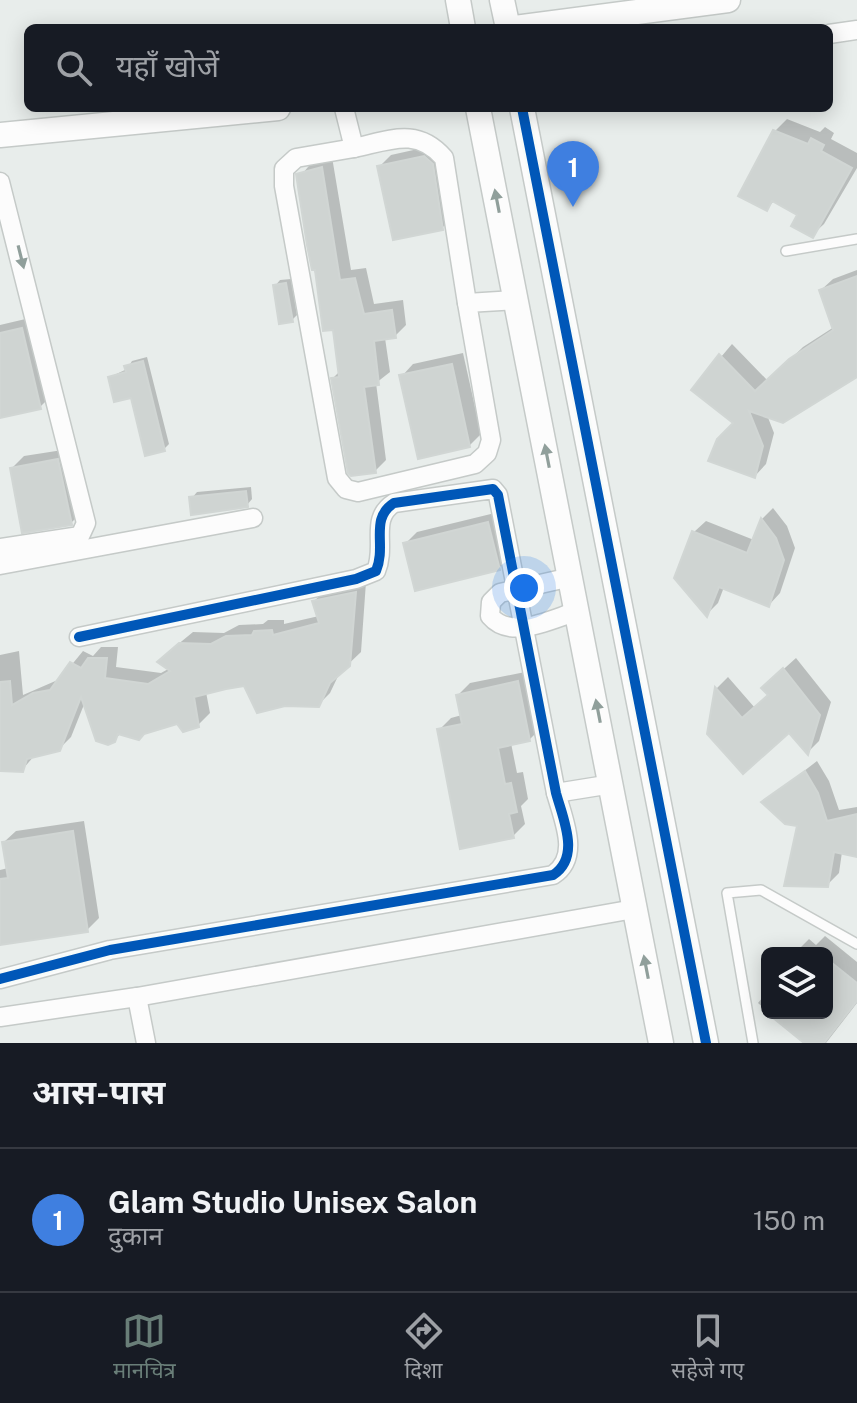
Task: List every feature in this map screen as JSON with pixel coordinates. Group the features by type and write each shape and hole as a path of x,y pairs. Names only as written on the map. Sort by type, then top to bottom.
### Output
{"street":[{"path":"458,0 462,24"},
{"path":"502,0 507,24"},
{"path":"545,24 728,0"},
{"path":"833,33 857,30"},
{"path":"3,132 232,112"},
{"path":"345,112 354,148"},
{"path":"479,112 661,1043"},
{"path":"523,112 706,1043"},
{"path":"407,137 431,143 444,158 491,440 487,453 475,464 358,492 346,489 337,478 284,186 284,169 296,158 354,148 407,137"},
{"path":"0,182 86,523 80,536 0,548"},
{"path":"467,303 516,300"},
{"path":"0,979 110,950 553,875 565,865 568,855 567,836 498,495 493,489 394,503 383,510 378,522 382,557 376,571 356,579 79,637"},
{"path":"0,565 253,518"},
{"path":"571,577 500,593 491,602 490,616 498,626 524,627 578,611"},
{"path":"556,793 612,784"},
{"path":"0,1017 137,997 634,909"},
{"path":"137,997 146,1043"}],"lane":[{"path":"786,251 857,239"},
{"path":"753,1043 727,893 761,890 857,944"}],"building":[{"path":"773,130 808,144 811,138 824,145 821,151 852,168 813,238 791,226 797,215 772,201 767,211 738,196"},
{"path":"424,156 433,164 443,230 393,240 377,166"},
{"path":"322,167 340,280 355,278 364,314 392,310 396,338 374,341 379,385 364,387 376,473 351,476 348,473 331,378 339,377 333,330 323,331 315,270 312,270 307,245 296,174"},
{"path":"857,276 857,377 783,423 749,411 763,446 755,478 708,461 717,439 733,423 691,390 719,354 755,391 789,359 833,330 819,290"},
{"path":"286,283 293,322 279,324 273,285"},
{"path":"22,328 41,409 0,418 0,333"},
{"path":"143,361 165,451 145,456 131,398 114,402 108,377 126,372 124,366"},
{"path":"452,364 470,447 418,459 399,375"},
{"path":"58,459 72,525 22,533 10,468"},
{"path":"246,491 248,507 191,515 189,497"},
{"path":"761,518 776,538 784,560 769,607 719,587 707,617 674,578 692,531 747,553"},
{"path":"488,522 500,570 415,591 403,543"},
{"path":"356,592 350,666 330,683 319,707 285,706 257,713 244,686 226,689 194,697 199,727 183,732 177,724 144,734 139,740 118,734 115,742 108,745 96,741 81,697 60,751 27,759 23,772 0,771 0,682 10,681 12,705 33,693 50,690 70,662 81,668 88,658 107,658 105,678 148,684 170,671 157,662 179,643 211,644 226,636 272,630 273,635 319,623 312,601"},
{"path":"783,668 820,715 808,755 789,733 743,774 707,734 715,687 742,718 768,695 761,688"},
{"path":"518,681 530,741 498,748 505,784 511,783 517,812 509,814 514,838 460,849 437,729 462,724 456,695"},
{"path":"805,771 818,793 827,821 857,814 857,857 834,852 828,887 784,886 797,826 785,824 761,802"},
{"path":"73,831 88,932 0,945 0,879 8,878 2,842"},
{"path":"833,964 857,983 857,1001 824,1043 804,1043 774,1019 833,1019"}],"cycle path":[{"path":"523,112 706,1043"},
{"path":"0,979 110,950 553,875 566,858 566,826 556,793 498,495 493,489 394,503 382,517 376,571 356,579 79,637"}],"place":[{"name":"Glam Studio Unisex Salon","path":"573,207"}]}
